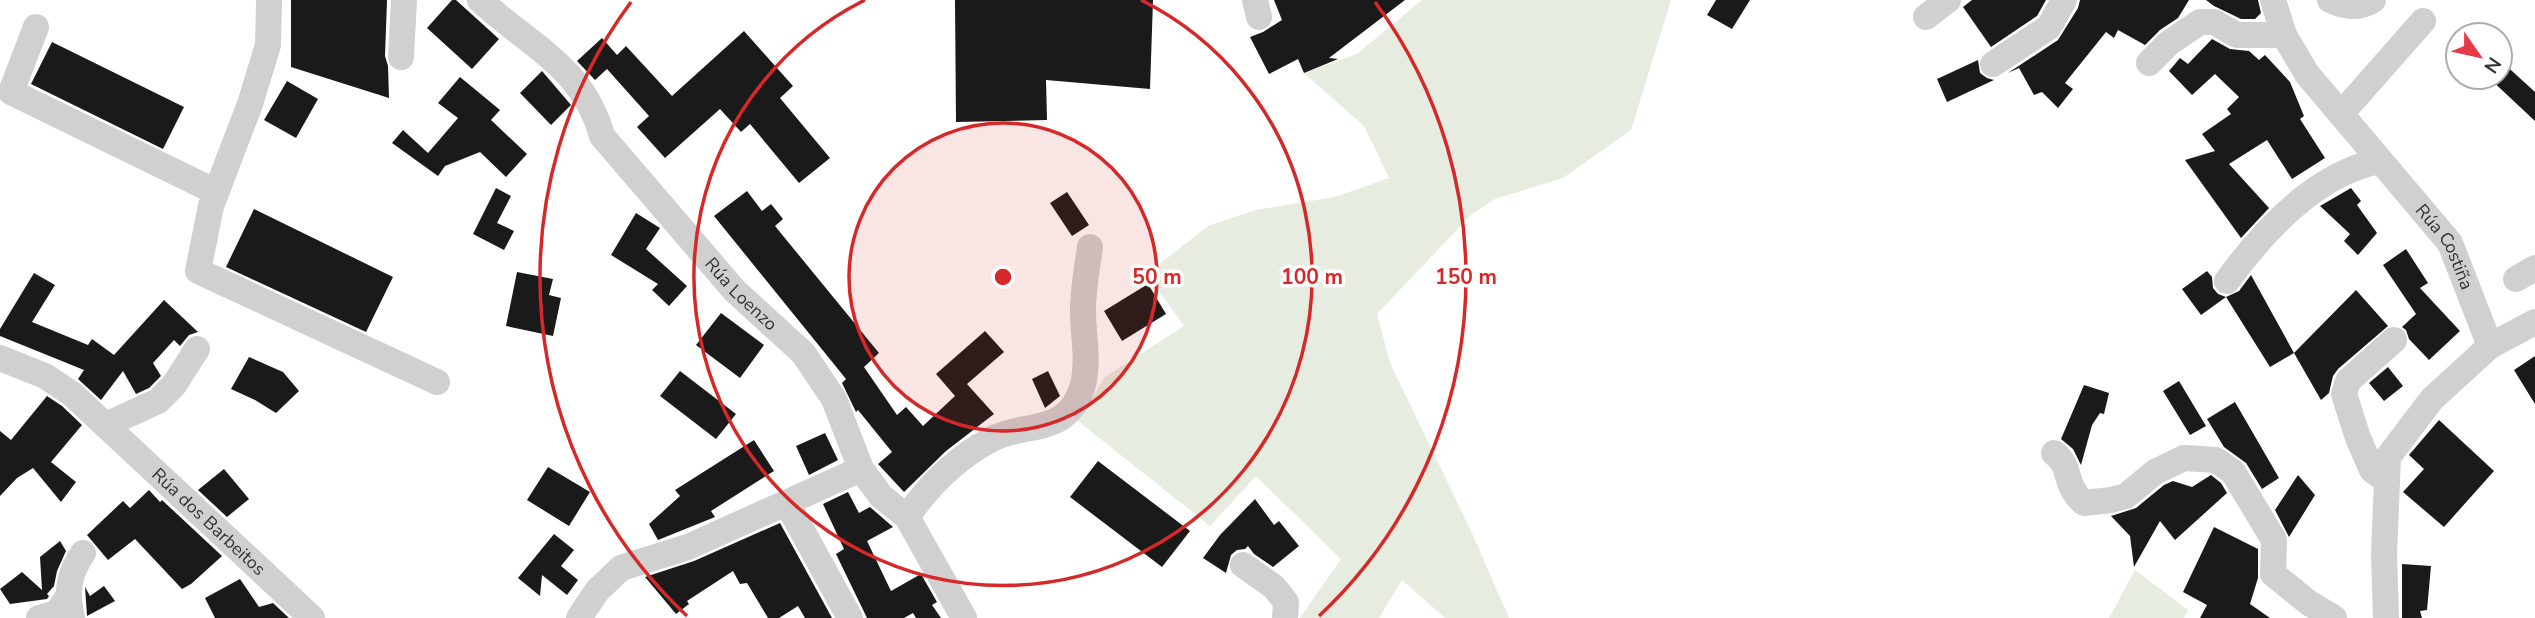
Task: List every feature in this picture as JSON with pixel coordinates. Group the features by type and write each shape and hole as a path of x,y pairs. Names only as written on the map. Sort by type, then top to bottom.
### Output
{"street":[{"path":"269,0 268,45 250,104 216,192 198,271 437,382"},
{"path":"401,57 404,0"},
{"name":"Rúa Loenzo","path":"480,0 499,18 561,65 582,90 608,144 735,290 803,353 834,399 861,469 881,496 907,517 964,618"},
{"path":"1926,17 1948,0"},
{"path":"1993,64 2049,27 2064,0"},
{"name":"Rúa Costiña","path":"2273,0 2284,36 2307,74 2450,243 2490,346"},
{"path":"2330,0 2355,7 2373,0"},
{"path":"2341,114 2423,21"},
{"path":"2149,63 2169,43 2200,22 2214,22 2237,35 2269,33 2284,36"},
{"path":"36,27 11,92 216,192"},
{"path":"2227,281 2289,210 2327,182 2359,164 2380,161"},
{"path":"907,517 922,495 962,457 995,437 1033,429 1068,413 1082,388 1087,366 1083,311 1090,247"},
{"path":"2386,618 2384,553 2388,457 2432,399 2490,346 2535,322"},
{"path":"2387,481 2372,470 2344,394 2348,381 2394,340"},
{"path":"106,425 158,401 174,385 197,349"},
{"name":"Rúa dos Barbeitos","path":"0,358 45,376 72,394 312,618"},
{"path":"2054,453 2063,460 2072,493 2084,503 2126,496 2155,472 2184,458 2216,460 2233,472 2274,540 2273,574 2309,603 2334,618"},
{"path":"579,618 597,592 621,568 688,547 861,469"},
{"path":"787,503 850,618"},
{"path":"39,618 70,608 68,583 83,553"},
{"path":"1243,565 1280,594 1286,602 1285,618"}],"shaded area":[{"path":"1422,0 1671,0 1631,130 1563,178 1495,199 1472,214 1377,314 1390,363 1472,533 1509,618 1445,618 1402,580 1379,618 1300,618 1341,559 1256,476 1210,526 1078,421 1105,377 1184,326 1147,274 1208,226 1256,210 1335,197 1389,178 1364,126 1304,73 1357,54"},
{"path":"2135,570 2188,610 2184,618 2109,618"}],"building":[{"path":"291,0 387,0 385,56 389,98 291,67"},
{"path":"452,0 456,0 499,39 472,69 427,28"},
{"path":"955,0 1153,0 1150,89 1046,80 1047,120 956,122"},
{"path":"1274,0 1405,0 1329,58 1338,59 1304,73 1298,59 1269,74 1250,37 1282,20"},
{"path":"1716,0 1750,0 1732,29 1707,15"},
{"path":"1972,0 2046,0 2037,16 1991,47 1963,7"},
{"path":"2080,0 2189,0 2178,18 2160,30 2145,45 2118,30 2114,38 2106,32 2065,83 2073,89 2058,108 2042,92 2034,95 2019,68 2008,73 2058,40 2078,8"},
{"path":"2206,0 2258,0 2261,13 2255,19 2241,19"},
{"path":"744,31 793,86 780,98 830,158 799,183 750,124 741,132 720,109 665,158 637,127 649,116 607,69 595,80 577,61 602,38 617,55 626,46 672,96"},
{"path":"2212,39 2230,49 2249,51 2259,60 2265,55 2290,82 2304,116 2300,119 2325,158 2292,179 2267,140 2229,164 2269,208 2241,238 2185,160 2215,151 2202,134 2231,114 2227,109 2239,97 2215,74 2192,95 2169,71 2180,58 2188,64"},
{"path":"52,42 184,107 163,149 31,84"},
{"path":"1978,60 1980,73 1994,80 1947,102 1937,79"},
{"path":"542,71 571,105 551,125 520,93"},
{"path":"2514,73 2535,92 2535,121 2503,91 2514,91"},
{"path":"460,77 500,110 491,120 527,154 506,177 480,152 445,166 438,176 392,143 403,130 428,153 458,118 438,103"},
{"path":"287,81 318,99 296,138 264,120"},
{"path":"496,188 511,196 497,223 514,231 504,250 473,234"},
{"path":"2351,188 2361,201 2357,205 2377,233 2358,255 2344,241 2350,234 2320,206"},
{"path":"747,191 762,211 771,204 783,219 775,226 879,353 864,367 897,415 906,407 923,426 955,396 936,374 985,331 1004,352 967,384 994,414 946,451 904,492 878,464 892,452 858,410 856,412 842,383 846,379 714,216"},
{"path":"1067,192 1089,225 1072,236 1050,203"},
{"path":"254,209 393,277 366,332 226,267"},
{"path":"636,213 660,228 646,249 687,286 669,306 652,290 658,284 611,255"},
{"path":"2406,249 2428,283 2420,288 2460,331 2429,360 2409,339 2402,327 2416,314 2383,265"},
{"path":"2207,271 2212,277 2213,288 2226,297 2201,315 2182,289"},
{"path":"517,272 553,279 549,295 561,298 553,336 506,326"},
{"path":"34,273 55,285 32,322 88,345 92,339 114,355 164,300 198,332 189,335 180,346 174,340 153,363 161,376 149,388 136,394 123,371 101,400 78,379 84,370 0,336 0,329"},
{"path":"2251,275 2294,353 2270,367 2226,297 2239,291"},
{"path":"1148,284 1166,314 1122,341 1104,311"},
{"path":"2356,290 2388,326 2338,369 2333,376 2329,393 2321,400 2294,353"},
{"path":"721,313 764,345 740,378 696,345"},
{"path":"2535,356 2535,404 2514,370"},
{"path":"249,357 283,372 299,391 276,413 231,389"},
{"path":"2388,367 2403,386 2384,401 2369,383"},
{"path":"680,371 736,414 716,439 660,396"},
{"path":"1048,371 1060,396 1045,408 1032,379"},
{"path":"2179,381 2206,426 2190,435 2163,391"},
{"path":"2084,385 2109,393 2104,414 2100,413 2092,425 2081,465 2073,449 2061,439"},
{"path":"47,396 82,425 51,462 76,482 61,502 33,468 17,478 0,496 0,431 11,440"},
{"path":"2235,402 2279,478 2262,489 2246,463 2224,447 2207,419"},
{"path":"2439,420 2494,471 2444,527 2403,492 2424,469 2409,455"},
{"path":"825,433 838,460 809,475 796,446"},
{"path":"754,440 774,471 711,511 715,517 658,540 649,524 680,496 675,490"},
{"path":"1098,461 1190,531 1162,567 1070,497"},
{"path":"548,467 590,492 569,526 527,500"},
{"path":"224,469 249,499 227,517 198,490"},
{"path":"2211,475 2221,483 2227,493 2175,540 2160,521 2134,567 2130,536 2111,516 2136,508 2173,481 2192,487"},
{"path":"2298,475 2315,495 2289,537 2275,510"},
{"path":"149,490 222,556 182,589 135,539 108,560 87,535 123,501 130,508"},
{"path":"848,492 859,513 870,507 893,527 867,541 891,591 921,574 937,602 932,605 941,618 916,618 913,613 904,618 867,618 836,554 844,549 823,504"},
{"path":"1255,499 1274,525 1279,521 1299,546 1273,567 1254,554 1248,546 1237,550 1231,555 1226,573 1203,558 1220,535"},
{"path":"780,523 832,618 805,618 798,606 779,618 768,618 747,583 740,584 733,571 687,601 689,604 676,614 645,577 694,561"},
{"path":"2214,527 2258,549 2258,578 2250,604 2270,618 2200,618 2207,605 2183,592"},
{"path":"554,534 574,550 561,566 578,580 567,595 542,575 540,596 518,578"},
{"path":"60,541 66,551 47,599 10,604 0,589 22,572 42,590 40,557"},
{"path":"2402,564 2431,566 2427,610 2420,611 2422,618 2402,618"},
{"path":"240,579 259,607 273,603 289,618 215,618 205,598"},
{"path":"104,586 115,601 87,616 85,587 90,596"}]}
